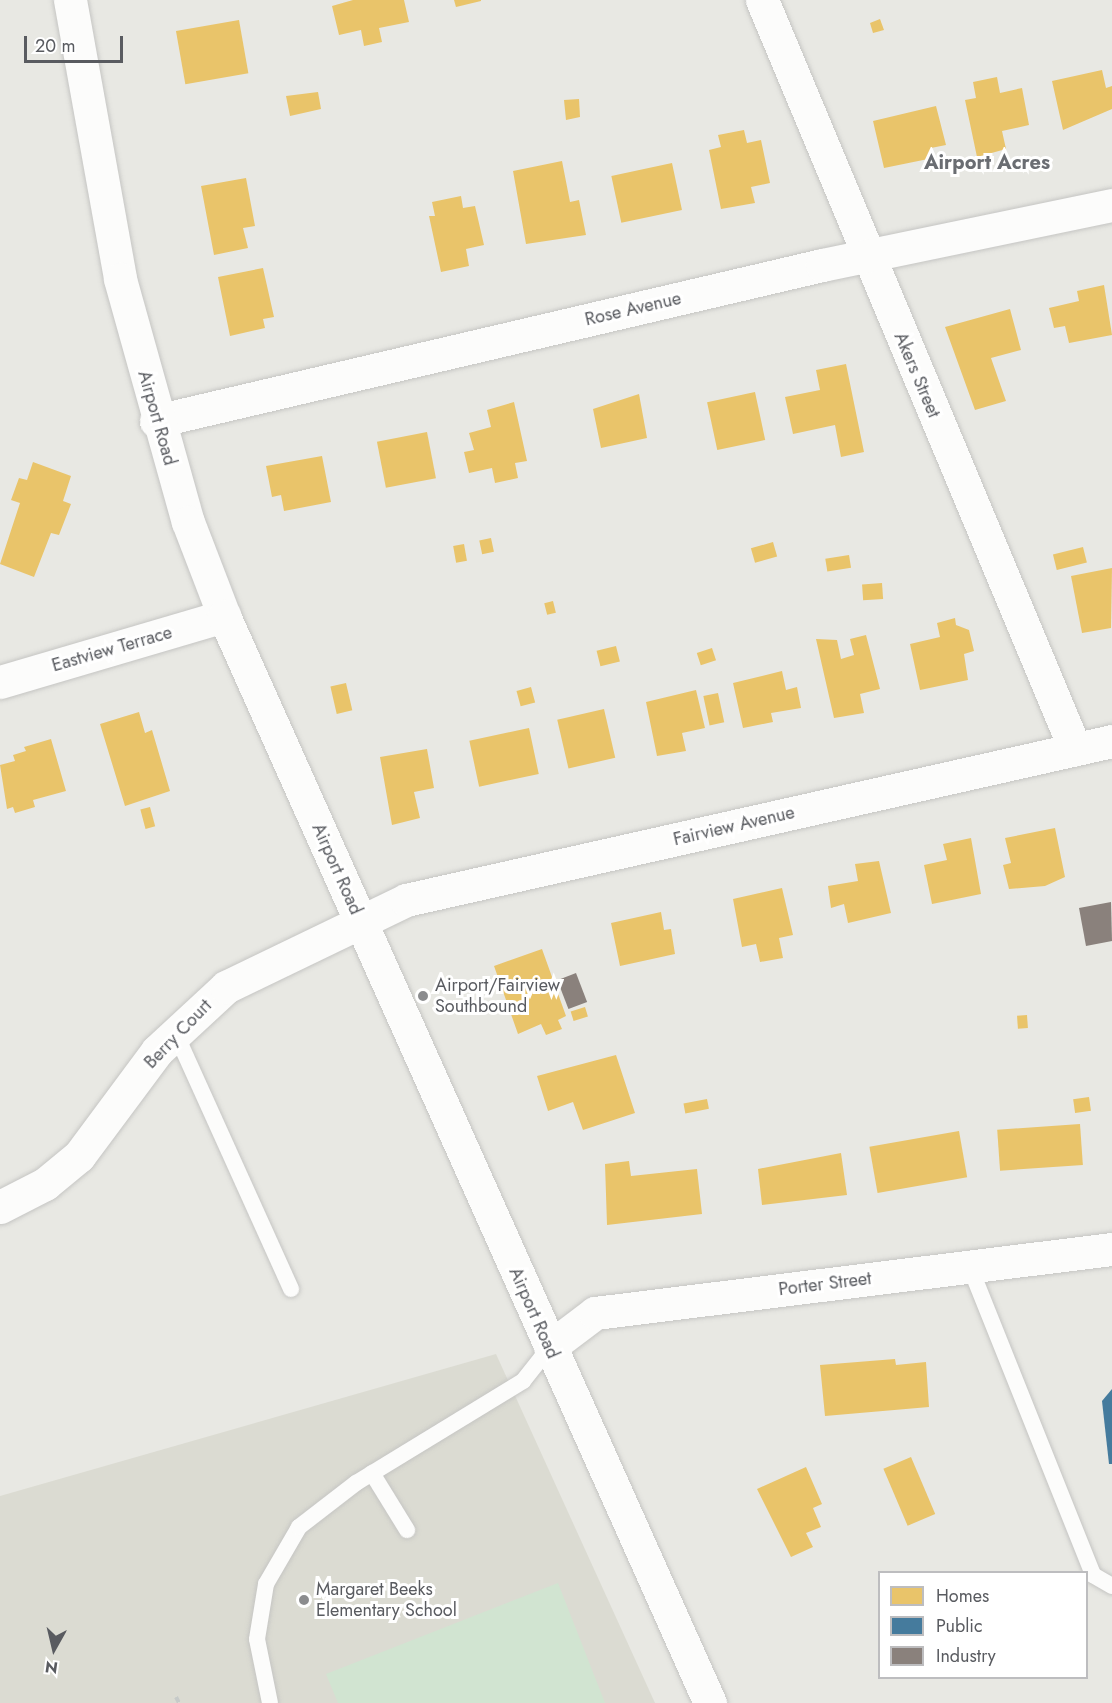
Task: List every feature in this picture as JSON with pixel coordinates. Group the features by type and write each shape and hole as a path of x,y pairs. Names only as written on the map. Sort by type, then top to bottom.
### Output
{"street":[{"name":"Airport Road","path":"70,0 109,225 156,421 224,616 710,1703"},
{"name":"Akers Street","path":"762,0 867,259 1075,749"},
{"name":"Rose Avenue","path":"156,421 822,265 867,259 1112,205"},
{"name":"Eastview Terrace","path":"0,682 224,616"},
{"name":"Fairview Avenue","path":"360,922 406,900 1112,741"},
{"name":"Berry Court","path":"0,1207 45,1184 79,1156 175,1032 226,987 360,922"},
{"name":"Porter Street","path":"550,1347 595,1313 1112,1249"}],"lane":[{"path":"175,1032 291,1289"},
{"path":"970,1267 1093,1575 1112,1586"},
{"path":"270,1703 257,1638 266,1584 299,1527 372,1473 523,1381 550,1347"},
{"path":"372,1473 407,1530"}],"path":[{"path":"176,1697 179,1703"}],"shaded area":[{"name":"Margaret Beeks Elementary School","path":"496,1354 655,1703 0,1703 0,1496"}],"green space":[{"path":"558,1583 605,1703 338,1703 326,1674"}],"building: Homes":[{"path":"353,0 404,0 409,22 379,28 382,42 364,46 361,30 339,35 332,6"},
{"path":"454,0 481,0 481,1 456,7"},
{"path":"880,19 884,30 873,33 870,23"},
{"path":"239,20 248,73 185,84 176,31"},
{"path":"1102,70 1106,88 1112,86 1112,109 1063,130 1052,81"},
{"path":"997,77 1000,93 1022,88 1029,125 1002,131 1006,149 977,157 965,100 976,98 973,82"},
{"path":"318,92 321,109 290,116 286,96"},
{"path":"579,99 580,117 566,120 564,100"},
{"path":"936,106 946,145 931,148 933,158 884,168 873,121"},
{"path":"744,130 747,143 761,140 770,183 751,187 755,203 721,209 709,150 721,147 718,135"},
{"path":"562,161 570,202 579,200 586,235 526,244 513,171"},
{"path":"672,163 682,210 621,223 611,176"},
{"path":"246,178 255,226 243,228 248,248 214,255 201,186"},
{"path":"461,196 463,208 475,206 484,245 466,249 469,266 441,272 429,216 435,216 432,202"},
{"path":"263,268 274,317 263,319 265,328 230,336 218,277"},
{"path":"1104,285 1112,335 1069,343 1065,326 1054,328 1049,308 1079,301 1077,291"},
{"path":"1010,309 1021,350 991,358 1006,401 975,410 945,327"},
{"path":"846,364 864,452 841,457 835,425 793,434 785,397 820,390 816,370"},
{"path":"755,392 765,440 717,450 707,402"},
{"path":"639,394 647,438 601,448 593,409"},
{"path":"514,402 527,461 515,463 518,478 495,483 492,468 469,473 464,452 474,450 469,433 491,427 487,410"},
{"path":"427,432 436,478 386,488 377,442"},
{"path":"322,456 331,502 284,511 281,495 272,497 266,466"},
{"path":"33,462 71,476 63,501 71,504 59,535 51,533 34,577 0,564 20,503 11,500 19,478 27,480"},
{"path":"491,538 494,552 482,554 479,540"},
{"path":"773,542 777,556 755,563 751,548"},
{"path":"464,544 467,561 456,563 453,546"},
{"path":"1083,547 1087,563 1057,570 1053,554"},
{"path":"849,555 851,568 827,572 825,559"},
{"path":"1112,568 1111,628 1082,633 1071,576"},
{"path":"882,583 883,599 863,600 862,584"},
{"path":"553,601 556,613 547,615 544,603"},
{"path":"955,618 956,625 969,630 974,651 964,654 968,680 920,690 910,644 940,637 937,623"},
{"path":"866,635 880,689 860,694 864,713 834,718 816,639 837,640 841,659 854,655 850,639"},
{"path":"616,646 620,662 600,666 597,651"},
{"path":"712,648 716,660 701,665 697,653"},
{"path":"782,671 786,690 797,687 801,708 771,713 773,722 743,728 733,683"},
{"path":"346,683 352,710 337,714 330,687"},
{"path":"531,687 535,702 521,706 517,691"},
{"path":"696,690 705,728 682,733 686,751 657,756 646,702"},
{"path":"718,693 724,722 710,725 703,696"},
{"path":"604,709 615,758 568,769 557,720"},
{"path":"139,712 145,733 152,730 170,791 125,806 100,724"},
{"path":"529,728 539,774 479,787 469,741"},
{"path":"51,739 66,791 33,800 35,807 15,813 13,807 7,809 0,765 15,761 13,755 26,751 24,747"},
{"path":"427,749 434,788 414,792 420,818 392,825 380,757"},
{"path":"150,807 155,826 146,829 140,810"},
{"path":"1055,828 1065,877 1045,886 1009,889 1003,865 1011,863 1005,838"},
{"path":"971,838 981,894 932,904 924,865 947,860 943,844"},
{"path":"879,861 891,913 848,923 844,904 831,908 828,886 858,881 855,864"},
{"path":"782,888 793,935 779,938 783,958 760,962 756,944 742,947 733,899"},
{"path":"661,912 664,930 671,929 675,954 620,966 611,923"},
{"path":"542,949 566,1016 558,1020 562,1029 546,1035 541,1024 518,1034 494,966"},
{"path":"585,1007 588,1017 574,1021 571,1011"},
{"path":"1027,1015 1028,1028 1018,1029 1017,1016"},
{"path":"616,1055 635,1113 583,1130 573,1102 548,1111 537,1076"},
{"path":"1089,1097 1091,1111 1075,1113 1073,1099"},
{"path":"707,1099 709,1109 685,1113 683,1104"},
{"path":"1080,1124 1083,1165 1000,1171 997,1130"},
{"path":"959,1131 967,1177 878,1193 869,1147"},
{"path":"841,1153 847,1195 762,1205 758,1169"},
{"path":"629,1161 631,1176 697,1169 702,1214 607,1225 605,1164"},
{"path":"895,1359 896,1365 926,1362 929,1407 825,1416 820,1365"},
{"path":"911,1457 935,1514 908,1526 883,1469"},
{"path":"806,1467 822,1504 813,1508 821,1527 806,1533 813,1547 791,1557 757,1489"}],"building: Public":[{"path":"1112,1389 1112,1464 1109,1464 1102,1401"}],"building: Industry":[{"path":"1111,902 1112,941 1086,946 1079,908"},
{"path":"576,973 587,1002 568,1009 557,980"}],"place":[{"name":"Airport/Fairview Southbound","path":"423,996"},
{"name":"Margaret Beeks Elementary School","path":"304,1600"}],"district":[{"name":"Airport Acres","path":"987,162"}]}
